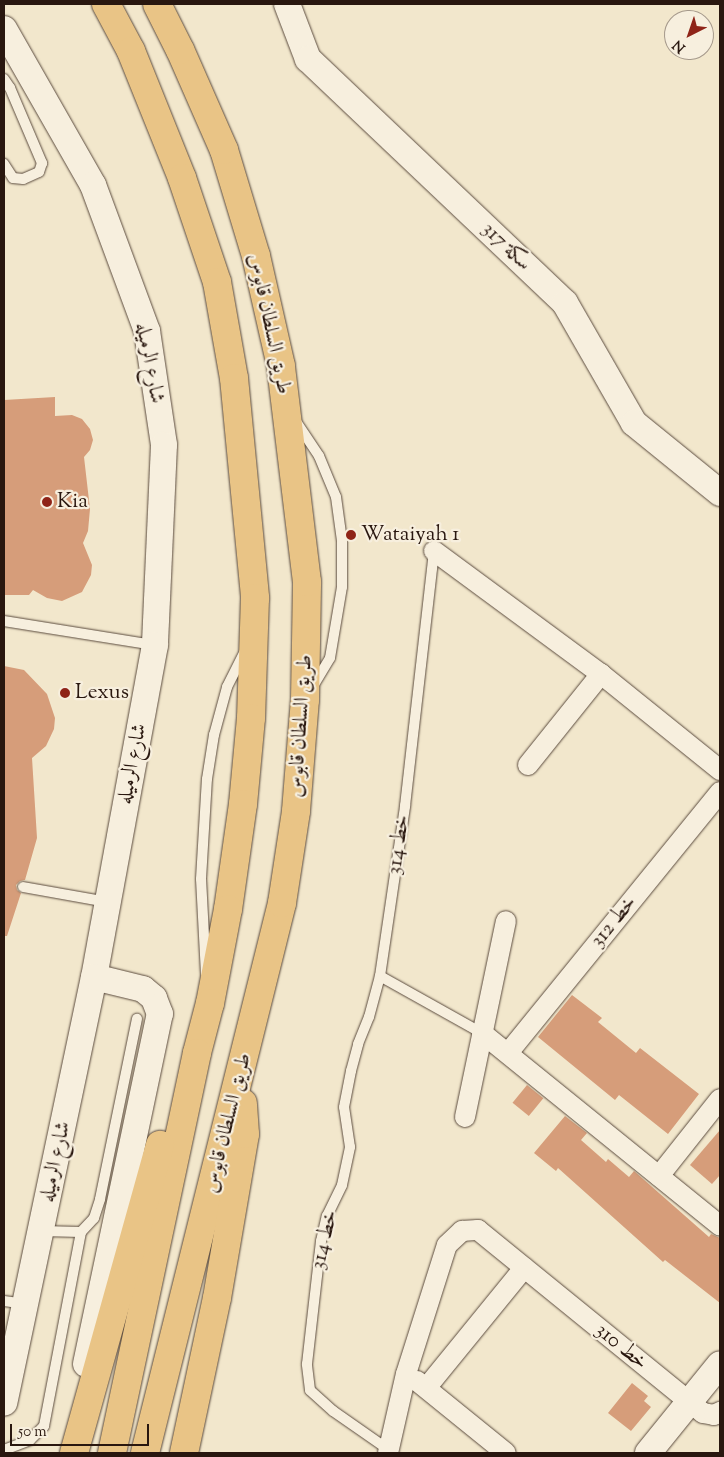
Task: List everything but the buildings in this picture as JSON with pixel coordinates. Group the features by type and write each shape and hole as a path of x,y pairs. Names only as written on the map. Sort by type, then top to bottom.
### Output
{"highway":[{"name":"طريق السلطان قابوس","path":"106,4 131,51 179,169 217,282 235,387 255,598 251,718 243,804 228,910 210,1004 197,1054 112,1453"},
{"name":"طريق السلطان قابوس","path":"145,1453 282,903 296,812 305,700 307,582 281,366 253,248 224,150 180,50 157,4"},
{"path":"177,4 184,18 180,50"},
{"path":"74,1453 176,1092 197,1054"},
{"path":"184,1453 217,1298 245,1134 241,1072"}],"street":[{"name":"سكة 317","path":"287,4 308,59 566,303 634,423 718,486"},
{"name":"شارع الرميله","path":"4,29 93,185 147,331 164,445 155,645 94,977 42,1231 15,1303 4,1403"},
{"name":"خط 314","path":"434,551 601,674 720,770"},
{"path":"528,765 601,674"},
{"name":"خط 312","path":"508,1053 720,792"},
{"path":"465,1117 506,921"},
{"path":"66,1453 160,1014 154,998 143,989 94,977"},
{"path":"482,1033 720,1226"},
{"path":"659,1176 720,1099"},
{"name":"خط 310","path":"406,1374 447,1245 462,1231 478,1230 689,1403 706,1415 714,1415 720,1412"},
{"path":"427,1387 524,1268"},
{"path":"648,1453 720,1364"},
{"path":"388,1452 406,1374 427,1387 504,1453"}],"lane":[{"path":"4,79 10,88 42,163 39,172 23,179 13,178 4,164"},
{"path":"285,404 318,456 336,496 342,541 342,587 330,658 305,700"},
{"name":"خط 314","path":"388,1452 333,1411 310,1390 307,1364 321,1240 327,1216 342,1184 350,1147 344,1107 350,1071 380,976 405,806 434,551"},
{"path":"4,621 155,645"},
{"path":"210,1004 204,963 201,879 207,779 214,735 227,687 254,635"},
{"path":"22,887 107,902"},
{"path":"380,976 482,1033"},
{"path":"4,1450 30,1440 44,1426 81,1232 94,1218 100,1199 137,1019"},
{"path":"42,1231 81,1232"}],"place":[{"name":"Kia","path":"47,502"},
{"name":"Wataiyah 1","path":"351,535"},
{"name":"Lexus","path":"65,693"}]}
